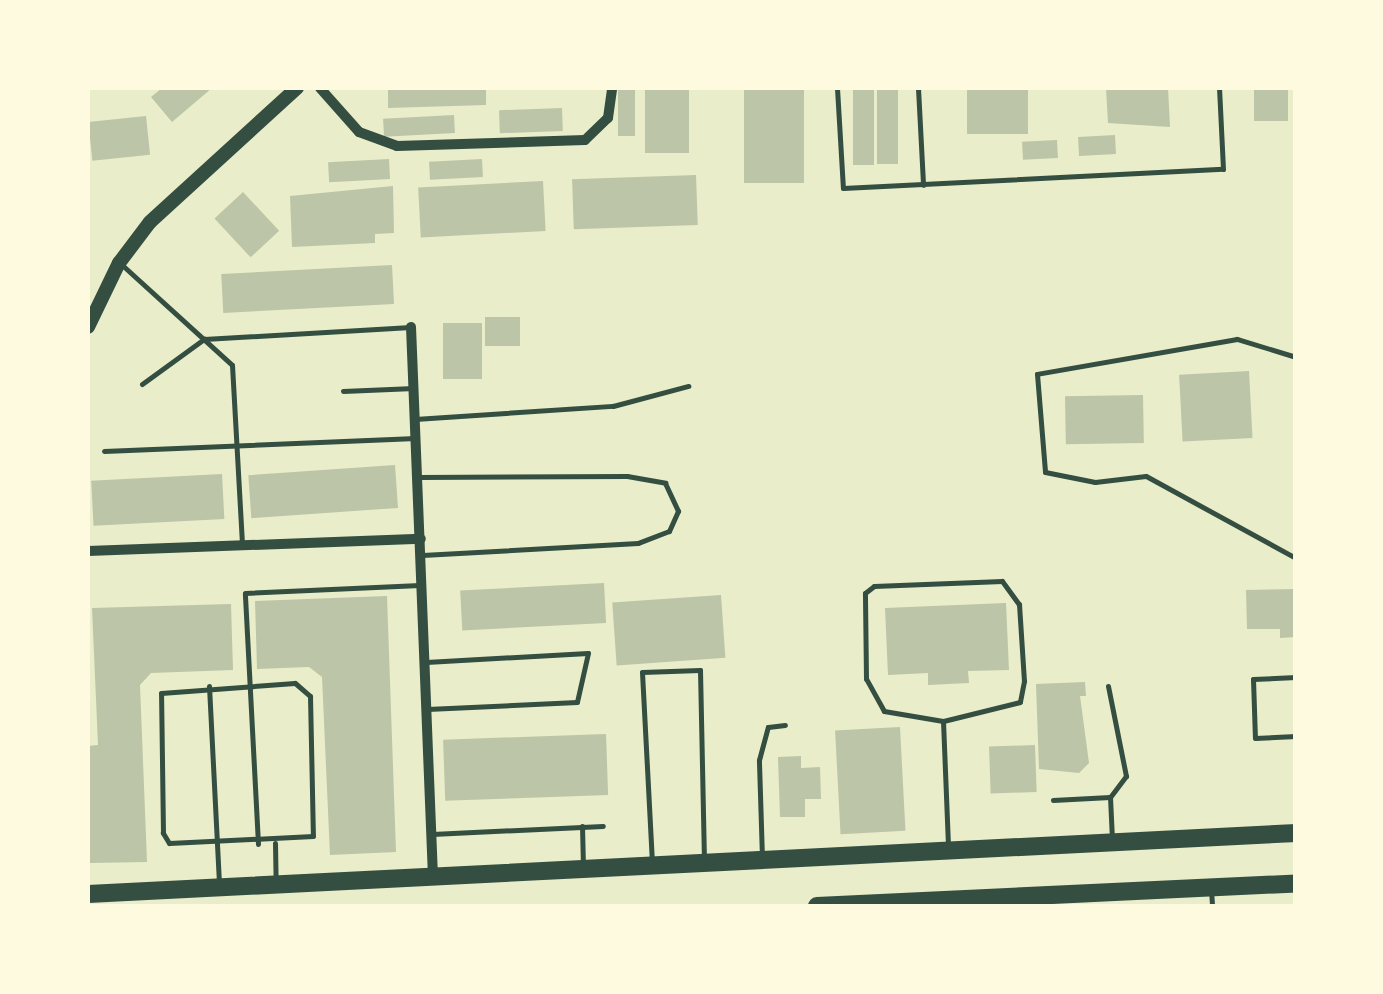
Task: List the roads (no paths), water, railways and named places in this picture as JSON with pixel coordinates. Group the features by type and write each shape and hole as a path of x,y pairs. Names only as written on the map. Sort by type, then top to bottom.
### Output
{"main road":[{"path":"88,894 1296,833"},
{"path":"817,906 1090,900 1296,882"}],"street":[{"path":"88,327 119,263 164,207 297,88"},
{"path":"320,88 359,132 391,146 585,140 608,118 612,88"},
{"path":"411,327 433,877"},
{"path":"88,552 421,539"}],"lane":[{"path":"836,88 843,188 1223,169 1220,88"},
{"path":"918,88 923,185"},
{"path":"119,263 232,365 242,546"},
{"path":"142,384 204,338 411,327"},
{"path":"1296,357 1238,338 1037,374 1045,472 1095,482 1146,476 1296,558"},
{"path":"415,419 612,406 688,386"},
{"path":"343,391 414,388"},
{"path":"104,451 416,438"},
{"path":"418,476 627,476 665,483 678,511 669,531 638,543 422,556"},
{"path":"1002,580 1019,604 1022,695 1009,709 943,721 893,716 870,694 862,598 874,586 1002,580"},
{"path":"258,844 245,593 423,584"},
{"path":"426,662 588,653 577,702 428,709"},
{"path":"652,866 642,672 700,670 704,864"},
{"path":"1296,677 1253,679 1255,738 1296,736"},
{"path":"300,684 310,696 316,829 306,841 178,846 165,839 156,705 168,689 209,686 300,684"},
{"path":"209,686 219,888"},
{"path":"1108,686 1126,776 1110,797 1112,842"},
{"path":"943,721 948,851"},
{"path":"762,860 758,760 768,727 785,725"},
{"path":"1052,800 1110,797"},
{"path":"582,826 584,870"},
{"path":"432,834 603,826"},
{"path":"275,842 276,885"},
{"path":"1211,887 1212,906"}]}
